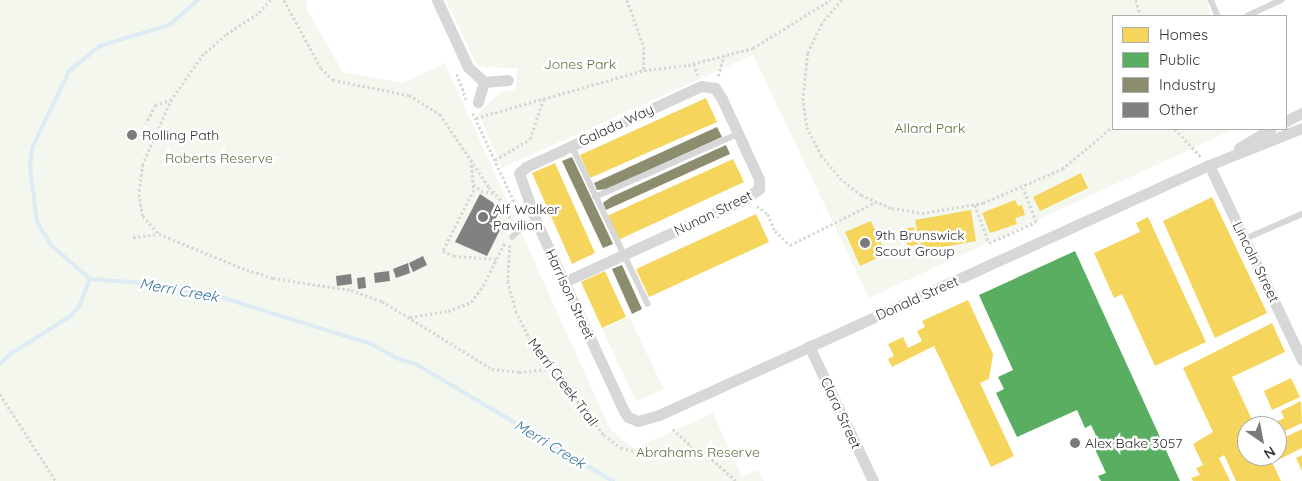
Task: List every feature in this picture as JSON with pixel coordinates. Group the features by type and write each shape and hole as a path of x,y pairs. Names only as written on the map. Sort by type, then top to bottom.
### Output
{"street":[{"path":"437,0 464,59 484,82"},
{"path":"484,82 508,80"},
{"path":"473,106 484,82"},
{"name":"Galada Way","path":"519,174 526,166 701,86 715,88"},
{"name":"Nunan Street","path":"564,282 745,199 759,189 759,179 715,88"},
{"path":"1287,120 1302,113"},
{"name":"Donald Street","path":"625,414 632,420 648,419 1209,165 1302,128"},
{"name":"Donald Street","path":"1209,165 1269,130"},
{"name":"Lincoln Street","path":"1209,165 1302,360"},
{"name":"Harrison Street","path":"519,174 536,221 625,414"},
{"name":"Clara Street","path":"809,346 873,481"}],"lane":[{"path":"1210,0 1218,15"},
{"path":"1249,15 1282,0"},
{"path":"595,197 738,134"},
{"path":"572,146 648,304"},
{"path":"1245,239 1302,214"},
{"path":"512,237 525,226 536,221"}],"path":[{"path":"271,0 258,14 226,35 204,54 172,99 143,164 139,194 143,216 159,234 273,278 351,290 409,317 492,369 519,372 550,369"},
{"name":"Merri Creek Trail","path":"284,0 328,77 342,84 384,88 420,99 440,114 509,213 512,237 507,262 512,298 531,342 550,369 604,435 621,448 646,452 694,448"},
{"path":"627,0 644,48 644,70"},
{"path":"476,118 644,70 688,65 752,48 830,0"},
{"path":"842,0 822,24 808,53 803,82 804,114 814,142 829,166 852,188 876,202 922,213 976,205 1023,188 1062,169 1112,127"},
{"path":"1136,0 1142,15"},
{"path":"715,88 724,55"},
{"path":"464,59 455,66 494,160 525,226"},
{"path":"132,135 141,134 155,105 172,99"},
{"path":"494,160 530,140 543,100"},
{"path":"1176,130 1209,165"},
{"path":"471,159 474,190 442,251 454,256 496,259"},
{"path":"473,183 482,191 495,194"},
{"path":"976,205 990,242 1036,222 1023,188"},
{"path":"745,199 768,214 775,231 790,246 876,202"},
{"path":"133,237 159,234"},
{"path":"409,317 466,305 484,286 505,241 512,237"},
{"path":"0,394 56,481"},
{"path":"673,429 694,448 711,455 736,481"}],"green space":[{"name":"Roberts Reserve","path":"0,0 307,0 307,10 343,72 402,83 445,63 610,429 634,449 713,413 742,477 758,470 764,481 0,481"},
{"name":"Allard Park","path":"446,0 1207,0 1210,15 1112,15 1112,130 1232,130 869,298 753,55 502,168 478,113 501,92 516,89 517,68 478,67"},
{"path":"629,317 664,389 636,401 602,329"}],"building: Homes":[{"path":"706,98 717,122 590,178 580,155"},
{"path":"733,159 744,182 618,240 607,216"},
{"path":"555,163 595,253 572,264 532,173"},
{"path":"1081,173 1088,188 1040,211 1033,197"},
{"path":"1212,197 1267,313 1215,338 1163,221"},
{"path":"1015,200 1018,206 1022,205 1025,215 1015,218 1017,224 990,233 982,213"},
{"path":"971,210 976,241 921,251 915,220"},
{"path":"756,214 769,242 649,297 636,269"},
{"path":"1148,217 1206,342 1155,366 1122,294 1114,298 1094,253 1140,232 1136,223"},
{"name":"9th Brunswick Scout Group","path":"871,221 886,254 860,266 845,232"},
{"path":"914,227 918,244 908,247 904,229"},
{"path":"605,271 626,317 602,328 581,282"},
{"path":"968,300 993,354 989,379 980,383 1014,456 991,467 934,346 892,367 888,359 894,356 888,344 903,337 908,348 922,341 917,331 925,327 922,321"},
{"path":"1272,323 1285,352 1232,377 1250,416 1237,416 1237,466 1274,466 1281,481 1236,481 1224,455 1219,458 1230,481 1193,481 1191,478 1200,475 1196,468 1203,465 1193,444 1213,432 1183,368"},
{"path":"1291,378 1300,397 1272,410 1264,391"},
{"path":"1301,401 1302,423 1287,430 1287,416 1283,416 1281,411"},
{"path":"1302,429 1302,448 1287,456 1287,436"},
{"path":"1302,455 1302,471 1296,458"}],"building: Public":[{"path":"1075,251 1180,481 1101,481 1098,476 1106,473 1094,447 1100,444 1091,425 1085,428 1077,410 1017,437 996,393 1004,389 998,377 1013,370 979,295"}],"building: Industry":[{"path":"717,127 722,137 607,189 597,190 594,183"},
{"path":"726,145 730,154 606,210 603,203 611,197"},
{"path":"572,157 613,244 603,248 562,161"},
{"path":"622,265 642,309 632,314 612,269"}],"building: Other":[{"name":"Alf Walker Pavilion","path":"480,194 501,208 492,226 500,230 487,256 455,242"},
{"path":"423,256 427,265 413,272 409,263"},
{"path":"408,263 410,273 396,278 393,269"},
{"path":"389,271 390,281 375,283 374,273"},
{"path":"351,274 352,284 337,286 336,276"},
{"path":"365,277 366,288 358,289 357,278"}],"waterway":[{"name":"Merri Creek","path":"198,0 169,25 100,46 69,71 32,148 30,166 37,222 50,244 90,279 144,283 217,296 371,344 396,358 416,364 613,481"},
{"path":"0,364 12,353 69,317 79,307 90,279"}],"place":[{"name":"Rolling Path","path":"132,135"},
{"name":"Alf Walker Pavilion","path":"483,217"},
{"name":"9th Brunswick Scout Group","path":"865,243"},
{"name":"Alex Bake 3057","path":"1075,443"}],"park label":[{"name":"Jones Park","path":"580,64"},
{"name":"Abrahams Reserve","path":"698,452"}]}
